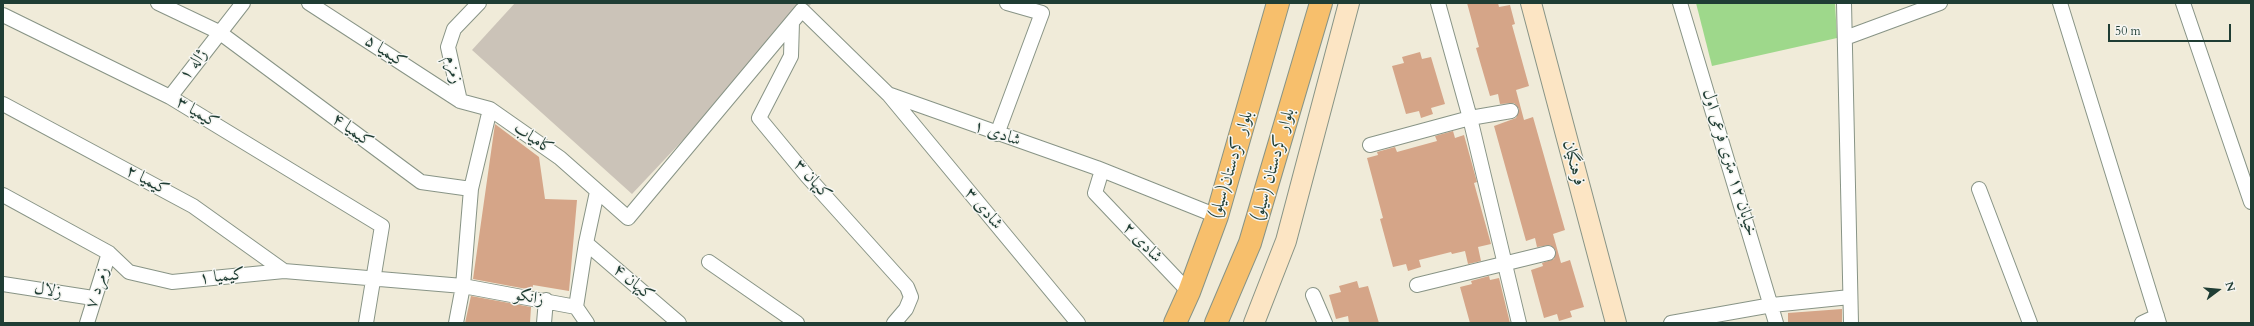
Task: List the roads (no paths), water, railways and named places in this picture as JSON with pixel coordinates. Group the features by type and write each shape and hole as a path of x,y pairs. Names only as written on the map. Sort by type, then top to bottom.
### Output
{"main road":[{"name":"بلوار کردستان(سیلو)","path":"1175,323 1189,292 1217,216 1278,3"},
{"name":"بلوار کردستان (سیلو)","path":"1216,323 1250,243 1321,3"}],"street":[{"name":"کیمیا ۴","path":"158,3 219,32 421,182 471,189"},
{"name":"ژاله ۱","path":"170,97 243,3"},
{"name":"کیمیا ۵","path":"309,3 460,101"},
{"name":"زمزم","path":"460,101 448,47 454,29 479,3"},
{"path":"997,134 1042,13 1007,3"},
{"path":"1254,323 1286,241 1349,3"},
{"path":"1438,3 1470,118 1519,323"},
{"name":"فرهنگیان","path":"1531,3 1616,323"},
{"name":"خیابان ۱۲ متری فرعی اول","path":"1680,3 1772,305 1776,323"},
{"path":"1844,3 1850,323"},
{"path":"1845,38 1940,3"},
{"path":"2060,3 2158,320 2142,323"},
{"path":"2183,3 2251,202"},
{"name":"شادی ۱","path":"792,22 802,10 888,94 997,134 1102,170 1217,216"},
{"name":"کیمیا ۳","path":"3,15 170,97 382,226 374,277"},
{"name":"کامیاب","path":"460,101 490,109 560,158 628,218 792,22"},
{"name":"کیهان ۳","path":"792,22 790,56 759,118 807,176 907,287 911,297 906,309 894,323"},
{"name":"شادی ۳","path":"888,94 1078,323"},
{"name":"کیمیا ۲","path":"3,104 193,206 284,271"},
{"path":"456,323 463,286 471,189 490,109"},
{"path":"1370,144 1470,118 1511,111"},
{"name":"شادی ۲","path":"1102,170 1095,193 1189,292"},
{"path":"1979,189 2030,323"},
{"path":"587,323 576,307 586,244 597,192"},
{"name":"کیمیا ۱","path":"3,195 109,253 129,272 172,282 284,271 374,277 463,286"},
{"name":"کیهان ۴","path":"586,244 679,323"},
{"name":"زمرد ۷","path":"87,323 93,298 109,253"},
{"path":"1417,285 1548,253"},
{"path":"709,262 797,323"},
{"path":"366,323 374,277"},
{"name":"زلال","path":"3,284 93,298"},
{"name":"زانکو","path":"463,286 546,300 576,307"},
{"path":"1313,295 1325,323"},
{"path":"1671,323 1772,305 1850,297"},
{"path":"544,323 546,300"}]}
